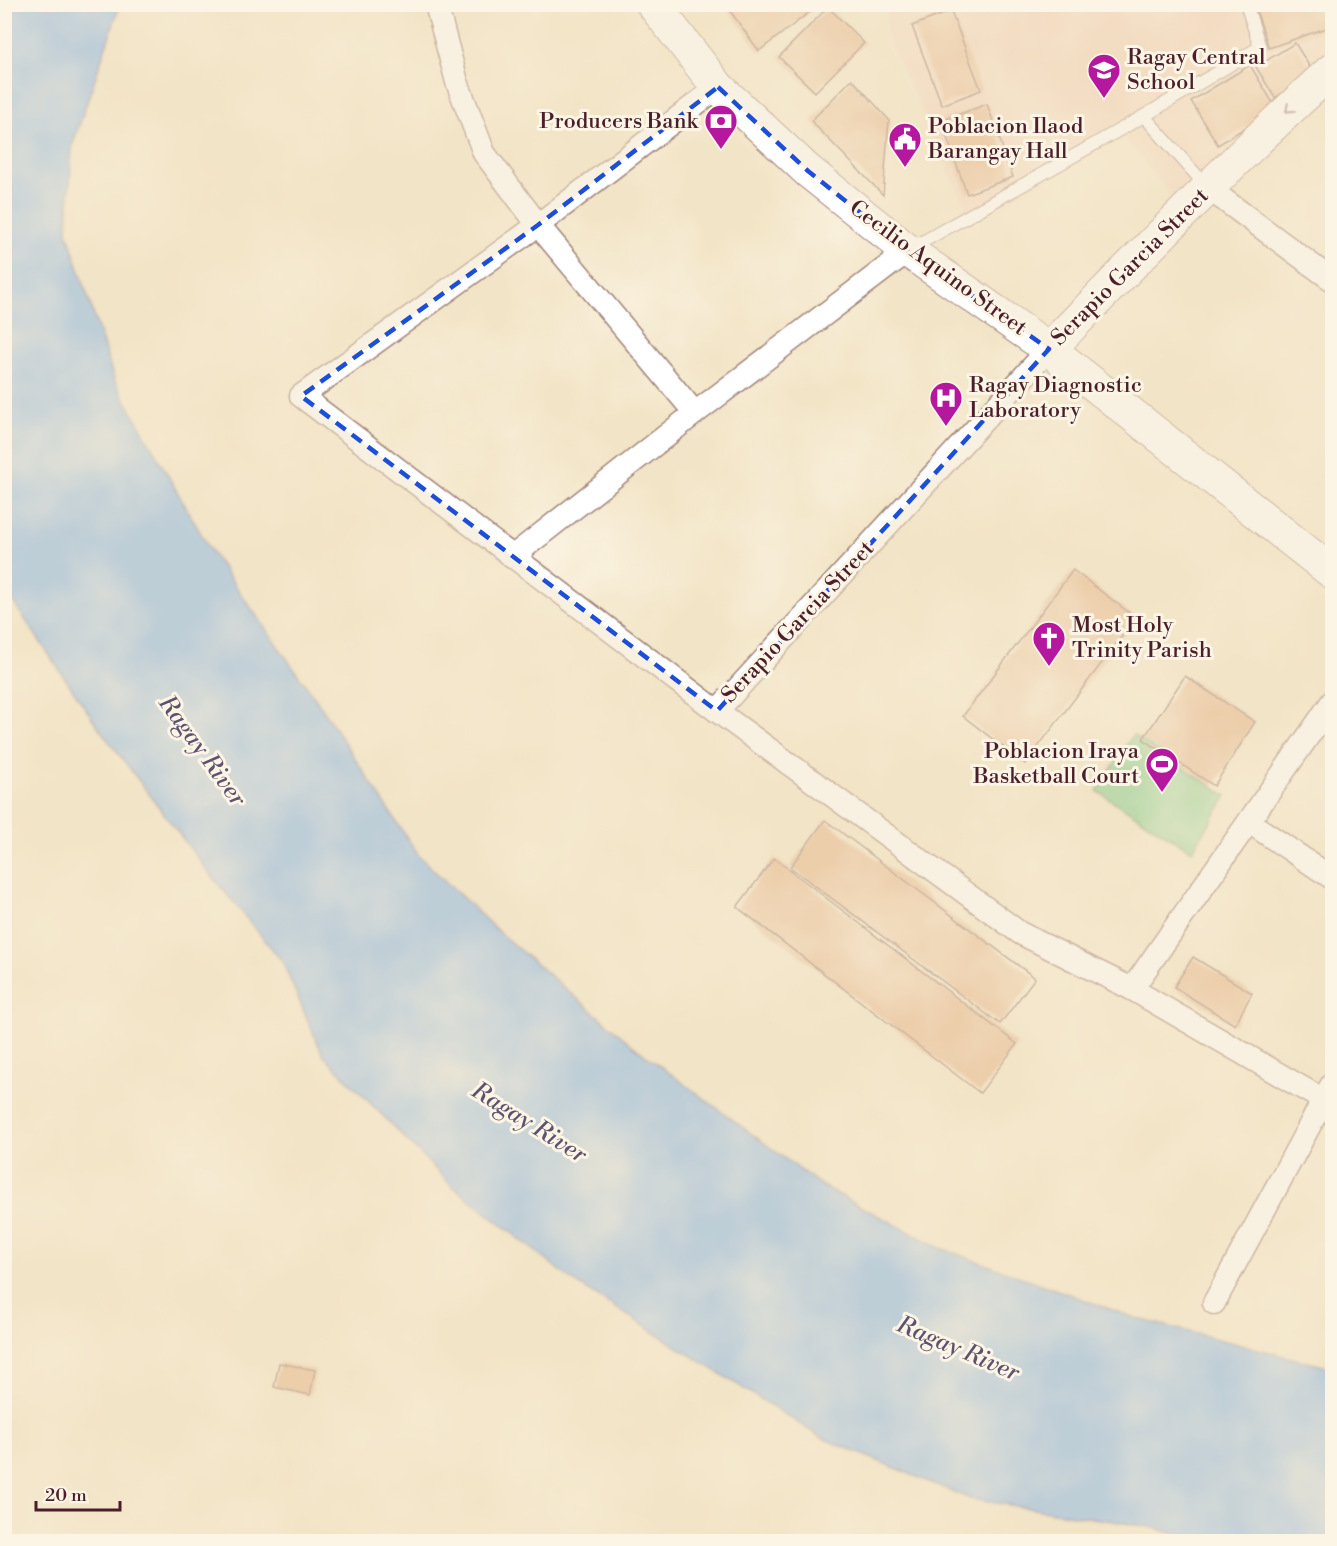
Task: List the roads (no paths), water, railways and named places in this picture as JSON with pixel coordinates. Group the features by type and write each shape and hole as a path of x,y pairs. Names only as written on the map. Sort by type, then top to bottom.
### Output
{"street":[{"path":"436,4 457,82 484,153 538,225 695,412"},
{"name":"Cecilio Aquino Street","path":"653,4 718,87 808,171 908,251 1049,349 1332,572"},
{"name":"Serapio Garcia Street","path":"717,711 1049,349 1208,188 1332,70"},
{"path":"718,87 538,225 301,396 717,711 1020,933 1132,990 1329,1096 1214,1303"},
{"path":"1208,188 1332,280"},
{"path":"512,557 695,412 908,251"},
{"path":"1132,990 1332,702"},
{"path":"1249,822 1332,878"}],"lane":[{"path":"908,251 1260,47 1246,4"},
{"path":"1144,116 1208,188"}],"water":[{"name":"Ragay River","path":"4,5 120,5 72,146 67,231 115,382 212,553 319,704 419,856 503,936 636,1048 822,1186 940,1248 1138,1319 1332,1368 1332,1541 1203,1541 1150,1527 971,1499 822,1438 573,1281 451,1185 323,1055 282,961 202,864 99,728 5,590"}],"place":[{"name":"Ragay Central School","path":"1104,99"},
{"name":"Producers Bank","path":"721,150"},
{"name":"Poblacion Ilaod Barangay Hall","path":"905,168"},
{"name":"Ragay Diagnostic Laboratory","path":"946,427"},
{"name":"Most Holy Trinity Parish","path":"1049,667"},
{"name":"Poblacion Iraya Basketball Court","path":"1162,793"}]}
